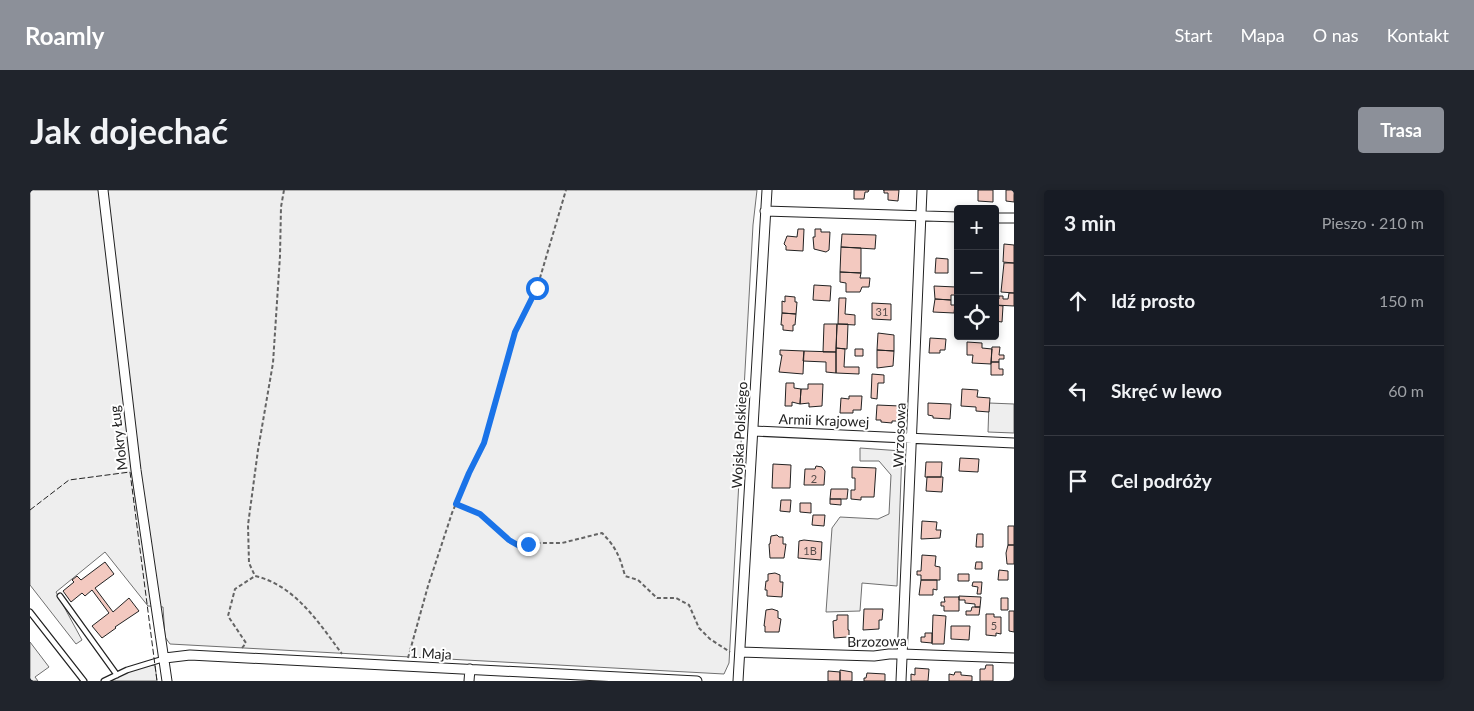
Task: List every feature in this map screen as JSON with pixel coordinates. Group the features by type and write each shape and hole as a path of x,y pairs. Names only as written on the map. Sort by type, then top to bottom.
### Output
{"street":[{"name":"Mokry Ług","path":"103,190 136,470 167,681"},
{"name":"Wojska Polskiego","path":"738,681 754,431 766,190"},
{"name":"Wrzosowa","path":"901,681 922,190"},
{"path":"765,211 954,217"},
{"path":"999,218 1014,218"},
{"name":"Armii Krajowej","path":"754,431 1014,442"},
{"name":"Brzozowa","path":"740,652 874,656 902,654 1014,658"},
{"name":"1 Maja","path":"165,658 190,655 697,681"},
{"path":"469,681 470,669"}],"lane":[{"path":"60,596 116,675"},
{"path":"30,612 84,681"},
{"path":"104,681 146,663 165,658"}],"path":[{"path":"255,576 249,563 248,526 258,450 273,363 280,256 281,207 284,190"},
{"path":"408,658 428,586 456,504 484,443 515,332 537,288 566,190"},
{"path":"456,504 480,514 509,540 523,548 528,544 562,543 602,534 614,544 622,562 625,576 638,580 657,598 676,598 689,605 699,628 710,639 730,652"},
{"path":"234,657 246,643 228,616 235,589 255,576 269,579 289,591 315,617 345,657"}],"shaded area":[{"path":"30,190 757,190 753,225 729,663 724,674 170,644 165,637 163,607 148,606 105,552 56,592 82,640 76,644 30,585"},
{"path":"989,403 1014,404 1014,433 988,432"},
{"path":"860,448 902,451 897,586 862,583 860,611 826,612 832,528 840,517 878,519 889,514 891,475 879,461 860,461"},
{"path":"30,642 49,667 35,677 38,681 30,681"},
{"path":"155,665 157,681 112,681 121,674"}],"building":[{"path":"854,190 869,190 865,192 864,199 854,199"},
{"path":"884,190 899,190 898,201 888,200 888,193 884,193"},
{"path":"978,190 993,190 993,202 978,201"},
{"path":"1006,190 1014,190 1014,202 1006,201"},
{"path":"798,229 804,229 803,251 786,250 784,244 787,236 797,237"},
{"path":"815,229 821,229 821,232 830,232 829,250 826,252 814,249 813,237 815,237"},
{"path":"842,234 876,235 875,249 841,247"},
{"path":"1004,244 1014,245 1014,263 1003,262"},
{"path":"841,247 861,248 861,273 840,272"},
{"path":"936,258 948,259 948,273 935,273"},
{"path":"1004,263 1014,263 1014,293 1001,292"},
{"path":"840,272 861,273 860,278 870,278 869,287 862,287 860,292 846,292 846,283 840,282"},
{"path":"814,285 831,286 830,301 813,300"},
{"path":"934,286 954,287 954,295 951,295 951,300 935,299"},
{"path":"1009,293 1014,293 1014,306 999,305 999,296 1003,296 1003,299 1008,299"},
{"path":"785,296 795,297 795,302 797,302 796,314 782,313 782,301 785,302"},
{"path":"839,298 846,298 845,314 855,315 855,325 838,324"},
{"path":"935,299 951,300 951,305 954,305 954,313 933,312"},
{"path":"872,303 891,304 891,320 872,319"},
{"path":"999,306 1003,306 1002,322 999,322"},
{"path":"782,313 796,314 793,331 783,330 783,325 781,325"},
{"path":"824,324 837,324 836,352 823,352"},
{"path":"837,324 848,324 847,349 836,348"},
{"path":"878,333 894,335 894,351 877,350"},
{"path":"930,338 946,339 945,350 940,350 940,353 929,353"},
{"path":"967,342 982,343 982,348 992,349 991,364 972,363 973,355 967,355"},
{"path":"992,347 1000,347 999,355 1004,355 1004,359 999,359 999,362 991,362"},
{"path":"836,348 845,349 844,367 859,367 859,374 836,373"},
{"path":"855,349 863,349 863,356 855,356"},
{"path":"780,350 804,351 803,374 779,372 782,355 780,355"},
{"path":"877,350 894,351 893,366 877,368"},
{"path":"804,351 836,352 836,373 826,372 826,362 803,361"},
{"path":"991,362 999,362 999,369 1003,369 1003,375 991,375"},
{"path":"872,374 884,375 884,383 878,383 877,399 871,398"},
{"path":"786,383 794,383 794,388 801,389 800,404 792,402 792,406 785,406"},
{"path":"808,384 823,384 822,406 809,407 809,403 800,404 801,389 808,389"},
{"path":"962,389 978,390 977,397 990,398 989,412 976,411 976,407 961,406"},
{"path":"849,396 862,396 861,410 853,410 853,413 840,413 841,398 849,399"},
{"path":"928,403 951,404 950,419 933,418 933,416 928,415"},
{"path":"877,405 900,406 899,421 892,421 892,423 876,420"},
{"path":"960,458 979,459 978,472 959,471"},
{"path":"926,462 942,462 941,477 925,477"},
{"path":"773,464 791,465 790,488 772,488"},
{"path":"816,466 822,467 825,471 824,485 804,485 805,469 815,469"},
{"path":"852,467 876,468 874,497 861,497 861,500 851,499 851,490 855,490 855,478 852,478"},
{"path":"927,477 943,477 942,492 926,491"},
{"path":"831,489 848,489 847,499 830,499"},
{"path":"830,499 841,499 841,505 830,504"},
{"path":"781,500 791,500 790,512 780,511"},
{"path":"800,503 811,503 811,513 800,512"},
{"path":"813,515 825,515 824,526 812,525"},
{"path":"922,521 937,522 936,530 941,530 940,538 921,539"},
{"path":"1008,526 1014,526 1014,545 1008,545"},
{"path":"977,534 983,534 983,547 976,547"},
{"path":"771,536 783,537 783,544 786,544 784,558 770,558 769,544"},
{"path":"799,541 822,542 821,560 798,558"},
{"path":"1008,545 1014,545 1014,564 1007,564 1006,553"},
{"path":"922,555 936,556 935,566 940,567 940,580 921,580 921,575 917,575 917,571 921,571"},
{"path":"105,562 114,574 95,588 113,612 129,598 139,611 102,638 92,626 109,613 92,590 85,596 82,593 71,602 63,591 74,582 72,580 77,576 81,580"},
{"path":"976,562 982,562 982,569 975,569"},
{"path":"999,570 1008,571 1008,580 998,580"},
{"path":"775,573 780,575 780,582 783,582 782,597 767,596 767,590 765,590 768,574"},
{"path":"958,574 969,574 969,581 958,581"},
{"path":"921,580 937,580 937,590 933,589 933,595 919,595"},
{"path":"973,582 982,582 981,594 977,594 978,587 972,586"},
{"path":"959,596 981,597 980,607 975,607 975,604 965,603 965,600 959,600"},
{"path":"944,597 959,597 959,611 944,611 944,606 941,606 941,602 945,602"},
{"path":"1001,598 1008,598 1008,610 1001,610"},
{"path":"972,607 980,607 979,615 966,615 966,611 971,611"},
{"path":"864,609 883,609 882,620 879,620 879,629 863,630"},
{"path":"766,610 778,611 778,618 781,619 779,632 765,632"},
{"path":"1009,611 1014,611 1014,632 1009,631"},
{"path":"986,614 994,614 994,617 1001,617 1001,634 996,633 996,636 986,635"},
{"path":"837,615 848,615 849,636 834,638 833,621 837,620"},
{"path":"933,615 946,616 944,644 932,644"},
{"path":"951,626 970,626 969,640 951,639"},
{"path":"925,633 932,633 932,643 921,642 921,637 925,637"},
{"path":"986,665 993,665 993,681 980,681 980,669 985,669"},
{"path":"915,668 929,669 928,681 911,681 911,674 915,675"},
{"path":"840,670 852,672 852,681 840,681"},
{"path":"828,671 840,672 840,681 828,681"},
{"path":"955,672 961,672 961,675 972,676 972,681 949,681 949,674 954,675"},
{"path":"867,673 885,674 885,681 864,681"}],"fence":[{"path":"30,510 69,480 130,472 157,681"}],"route":[{"path":"528,544 523,548 509,540 480,514 456,504 484,443 515,332 537,288"}]}
